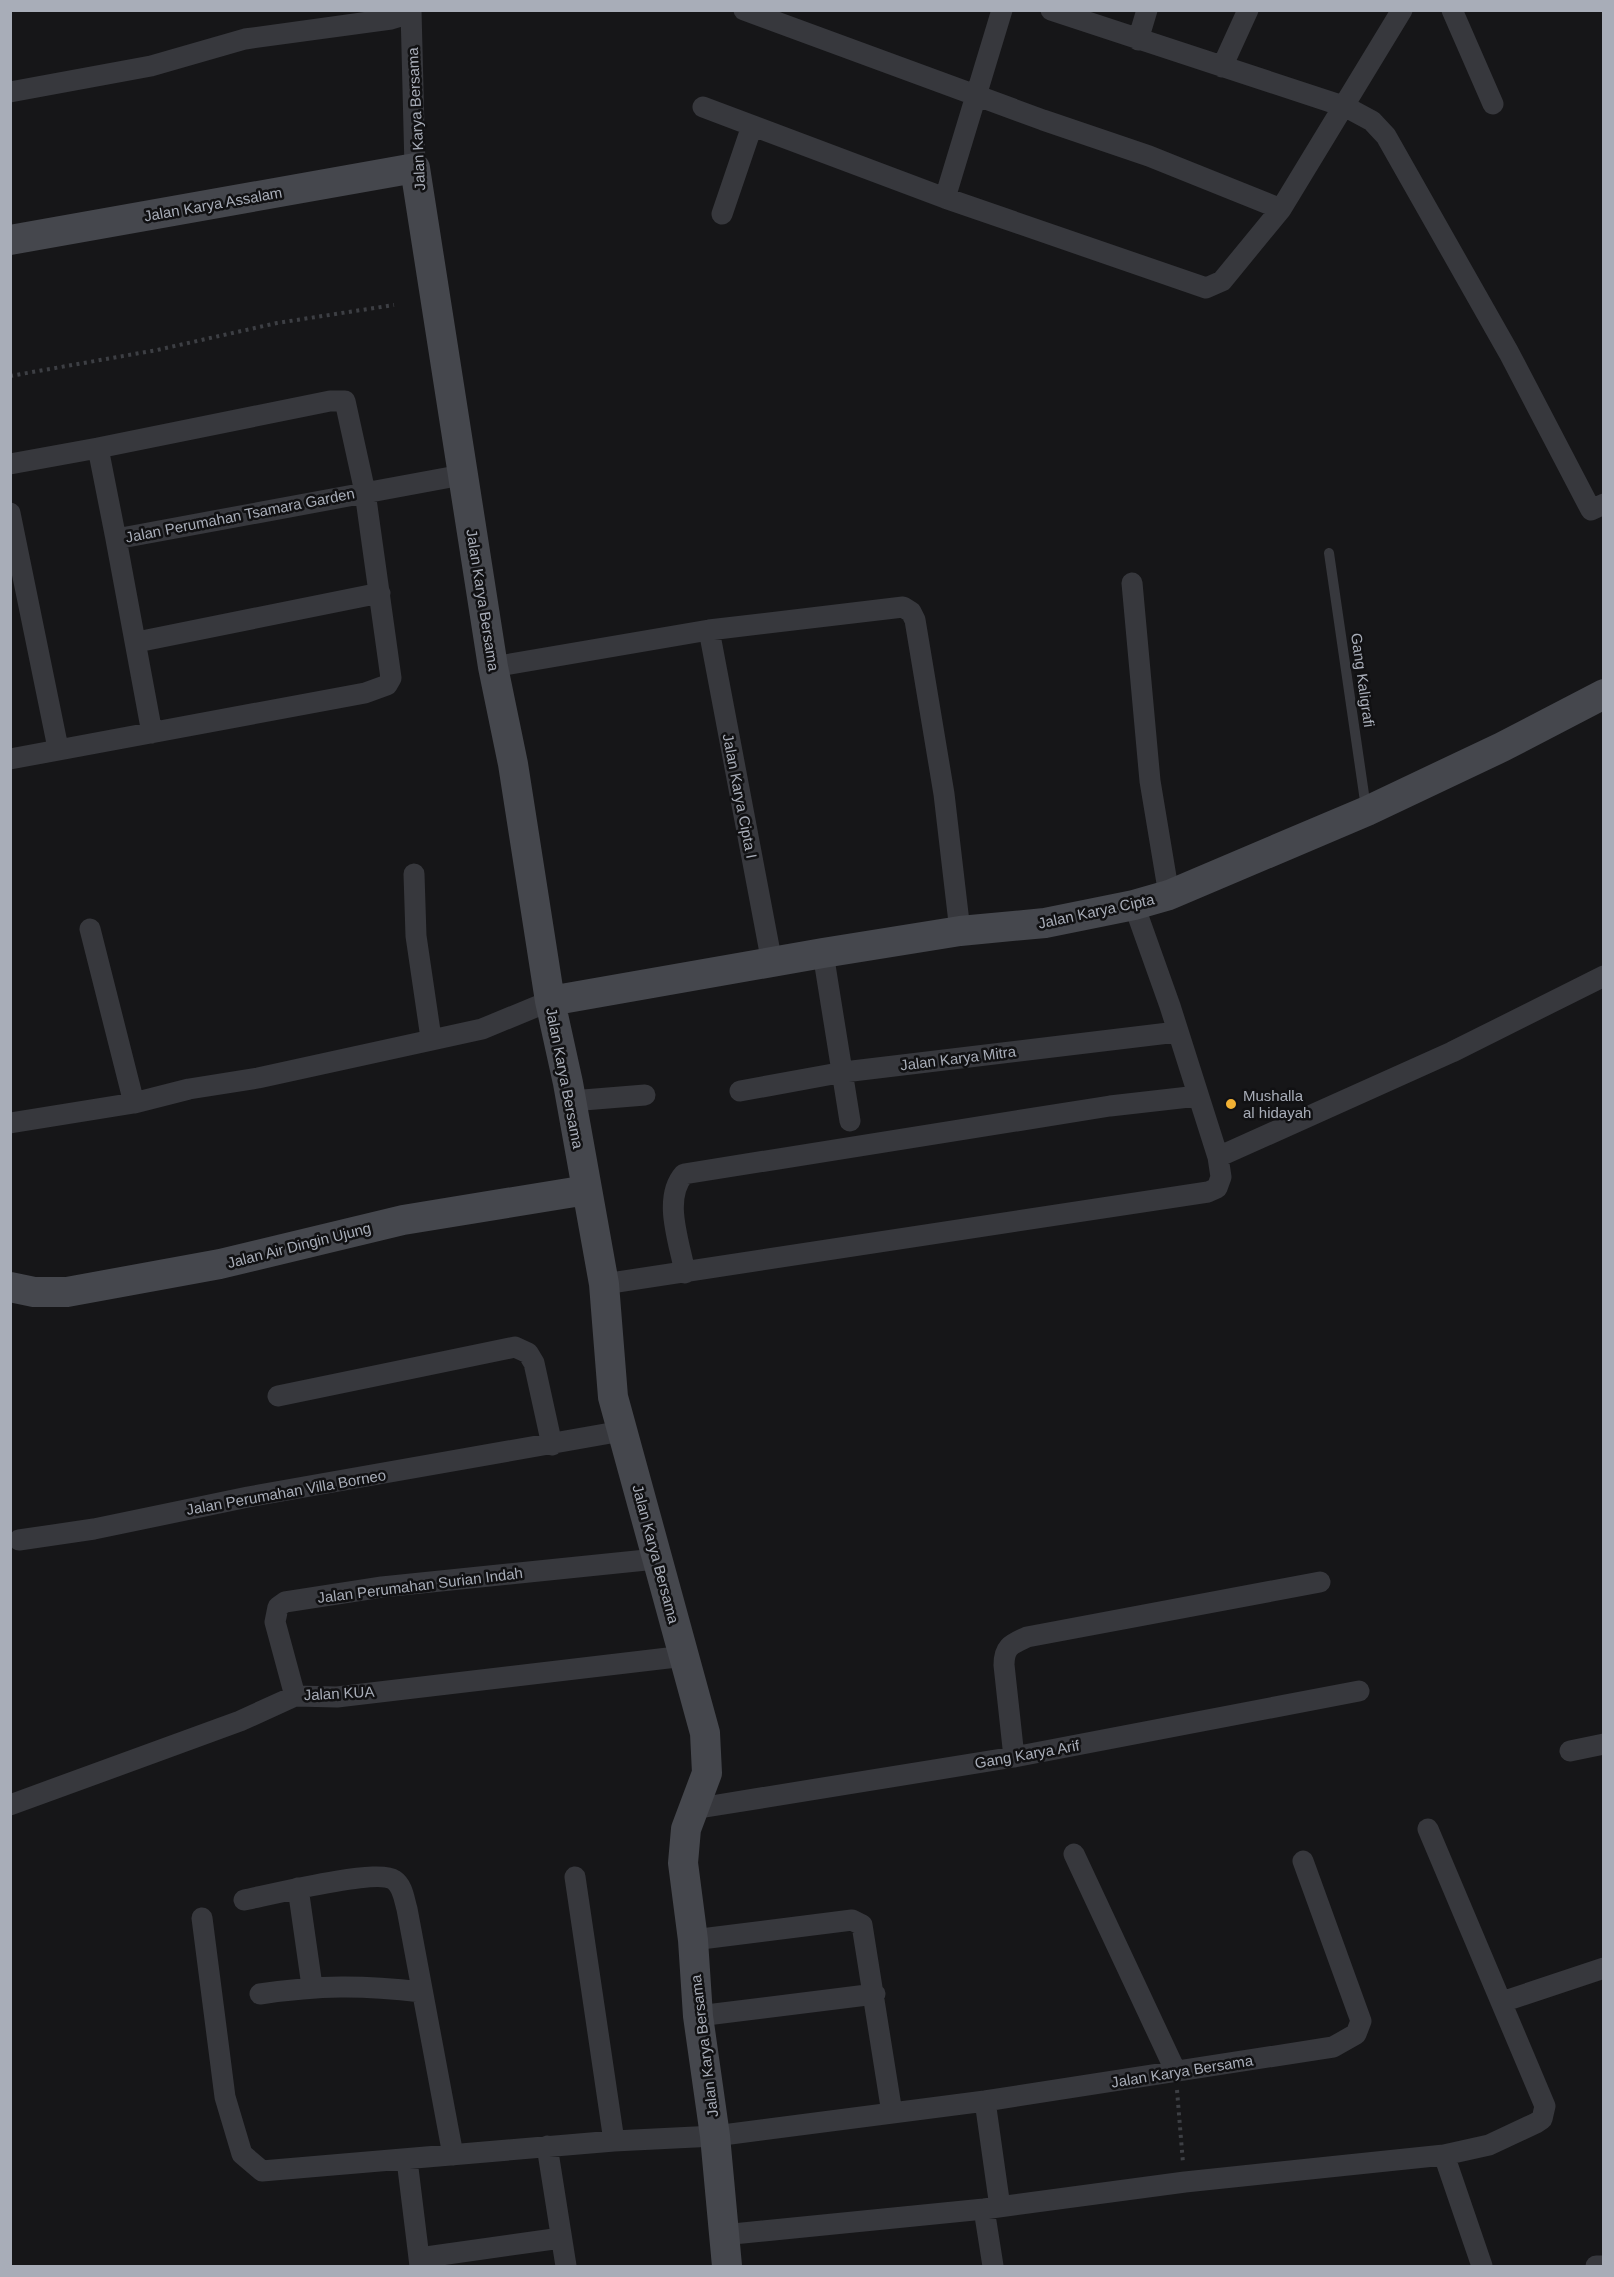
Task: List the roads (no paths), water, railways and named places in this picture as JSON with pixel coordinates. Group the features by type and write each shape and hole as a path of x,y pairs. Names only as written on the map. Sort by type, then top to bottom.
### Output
{"street":[{"path":"744,10 1149,156 1281,209"},
{"path":"945,198 1002,10"},
{"path":"1051,10 1346,107 1372,121 1386,136 1509,353 1591,510 1604,504"},
{"path":"1138,40 1147,10"},
{"path":"1222,67 1248,10"},
{"path":"703,107 945,198 1206,288 1222,281 1281,209 1346,107 1402,10"},
{"path":"1452,10 1493,104"},
{"path":"10,92 152,66 245,39 392,19 411,12"},
{"name":"Jalan Karya Bersama","path":"411,12 415,168 493,667 513,764 550,1001 604,1284 613,1396 656,1559 685,1656 706,1743 707,1773 686,1829 682,1863 693,1940 698,2016 716,2136 727,2266"},
{"path":"722,214 752,126"},
{"name":"Jalan Karya Assalam","path":"10,240 415,168"},
{"name":"Jalan Perumahan Tsamara Garden","path":"10,464 342,399 348,405 364,492 391,678 387,685 365,693 152,733 58,748 10,759"},
{"name":"Jalan Perumahan Tsamara Garden","path":"98,448 137,642 152,733"},
{"name":"Jalan Perumahan Tsamara Garden","path":"116,539 462,475"},
{"path":"10,513 58,748"},
{"path":"1132,583 1150,781 1169,895"},
{"path":"137,642 380,594"},
{"path":"493,667 709,630 903,607 911,612 915,620 944,794 960,931"},
{"name":"Jalan Karya Cipta I","path":"709,630 772,963"},
{"name":"Jalan Karya Cipta","path":"550,1001 960,931 1045,923 1134,905 1169,895 1366,811 1502,747 1604,694"},
{"path":"414,874 416,936 431,1038"},
{"path":"604,1284 1208,1192 1217,1188 1221,1177 1218,1157 1134,905"},
{"path":"90,929 134,1103"},
{"path":"823,953 844,1072 850,1121"},
{"path":"1218,1157 1452,1052 1604,976"},
{"path":"10,1123 134,1103 431,1038 482,1029 550,1001"},
{"name":"Jalan Karya Mitra","path":"740,1091 844,1072 1177,1032"},
{"path":"570,1101 645,1095"},
{"path":"686,1272 673,1207 675,1184 684,1174 1110,1106 1198,1096"},
{"name":"Jalan Air Dingin Ujung","path":"10,1287 34,1292 67,1292 220,1264 402,1220 587,1190"},
{"path":"278,1396 515,1347 528,1353 534,1363 552,1445"},
{"name":"Jalan Perumahan Villa Borneo","path":"19,1540 94,1529 248,1497 622,1431"},
{"name":"Jalan Perumahan Surian Indah","path":"295,1696 275,1622 278,1607 285,1602 382,1587 656,1559"},
{"path":"1014,1756 1004,1665 1007,1646 1028,1637 1320,1582"},
{"name":"Jalan KUA","path":"10,1805 240,1721 295,1696 337,1697 685,1656"},
{"name":"Gang Karya Arif","path":"693,1809 1014,1756 1359,1690"},
{"path":"1570,1751 1604,1744"},
{"path":"723,2235 992,2208 1185,2182 1444,2155 1489,2145 1542,2119 1545,2106 1428,1829"},
{"path":"1074,1854 1176,2072"},
{"name":"Jalan Karya Bersama","path":"716,2136 986,2101 1333,2047 1356,2034 1361,2021 1303,1861"},
{"path":"244,1900 298,1888 370,1877 390,1878 397,1881 407,1909 453,2155"},
{"path":"575,1877 614,2141"},
{"path":"298,1888 312,1986"},
{"path":"202,1918 225,2097 242,2154 262,2171 548,2146 716,2136"},
{"path":"693,1940 852,1920 865,1929 892,2113"},
{"path":"1502,2002 1604,1968"},
{"path":"260,1994 312,1986 359,1985 422,1992"},
{"path":"698,2016 874,1994"},
{"path":"986,2101 993,2266"},
{"path":"548,2146 566,2266"},
{"path":"1444,2155 1482,2266"},
{"path":"407,2160 420,2262 472,2259 561,2238"},
{"path":"1596,2266 1604,2266"}],"lane":[{"name":"Gang Kaligrafi","path":"1329,554 1366,811"}],"place":[{"name":"Mushalla al hidayah","path":"1231,1104"}]}
